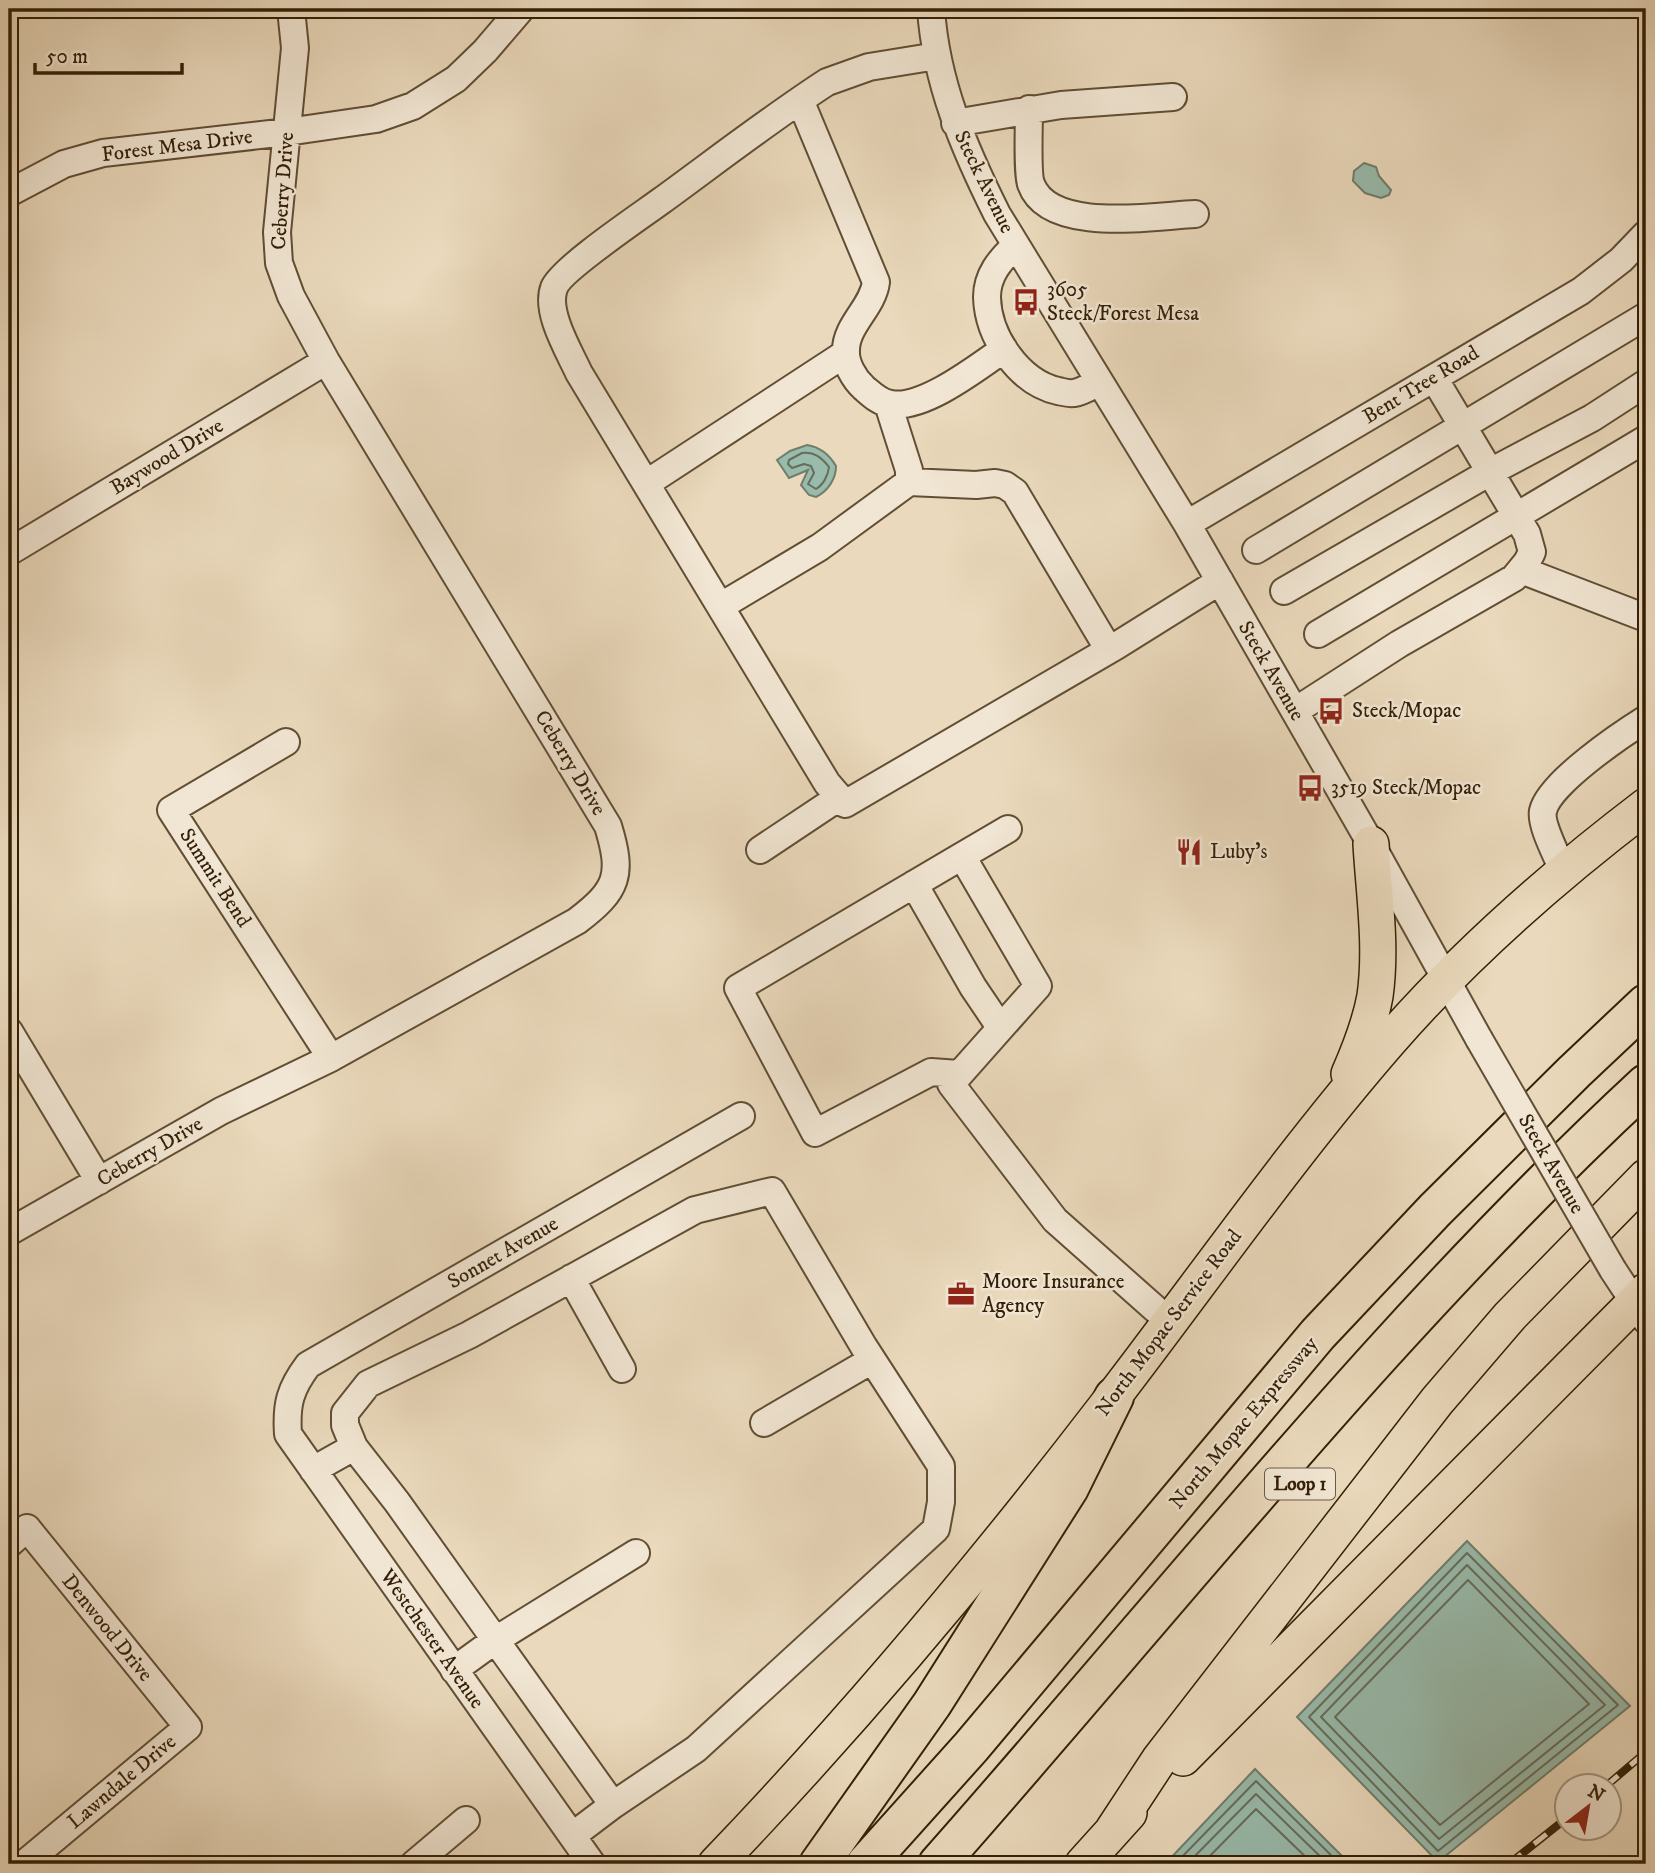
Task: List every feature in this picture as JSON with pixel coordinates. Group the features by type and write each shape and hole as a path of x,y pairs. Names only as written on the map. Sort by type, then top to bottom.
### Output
{"highway":[{"name":"North Mopac Expressway","path":"866,1864 971,1746 1318,1334 1435,1210 1646,1004"},
{"path":"892,1864 996,1748 1294,1399 1407,1275 1490,1190 1646,1039"},
{"path":"938,1864 1321,1420 1431,1298 1646,1084"},
{"name":"Loop 1","path":"971,1864 1379,1393 1494,1269 1646,1119"},
{"path":"819,1864 932,1703 1055,1511 1114,1397"}],"main road":[{"name":"North Mopac Service Road","path":"716,1864 865,1702 1053,1475 1338,1104 1391,1040 1446,980 1563,872 1646,806"},
{"path":"1338,1104 1367,1029 1375,997 1377,933 1371,844"},
{"path":"1113,1830 1159,1760 1437,1401 1519,1307 1646,1177"},
{"path":"1083,1864 1113,1830 1642,1304"}],"street":[{"name":"Ceberry Drive","path":"9,1232 221,1111 331,1058 577,921 597,906 611,889 617,856 608,826 326,361 291,296 279,263 277,232 295,48 290,9"},
{"name":"Forest Mesa Drive","path":"9,193 64,164 103,153 376,119 413,106 456,79 485,51 521,9"},
{"name":"Steck Avenue","path":"931,9 937,56 955,123 971,162 1015,246 1220,581 1371,844 1479,1040 1613,1270 1642,1304"},
{"path":"937,56 869,67 827,82 606,240 555,284 552,294 557,326 579,373 827,783 845,803 853,801 1109,650 1220,581"},
{"path":"955,123 1029,109 1173,97"},
{"path":"800,100 876,282 874,295 856,323 845,348 851,371 860,385 888,404 898,405 930,397 1004,349"},
{"path":"1029,109 1030,182 1051,208 1068,215 1092,219 1195,214"},
{"name":"Bent Tree Road","path":"1186,524 1581,291 1621,260 1646,236"},
{"path":"1015,246 1001,259 992,273 987,296 992,325 1004,349 1015,364 1035,382 1049,389 1072,394 1099,382"},
{"path":"1256,550 1646,316"},
{"path":"647,483 846,353"},
{"name":"Baywood Drive","path":"9,552 326,361"},
{"path":"1295,711 1399,644 1514,578 1532,552 1527,534 1434,378"},
{"path":"1284,591 1490,472 1592,418 1646,383"},
{"path":"888,404 909,470 909,482"},
{"path":"1318,634 1646,439"},
{"path":"721,606 820,547 909,482 976,485 995,483 1005,485 1015,492 1109,650"},
{"path":"1521,570 1646,618"},
{"path":"1563,872 1543,822 1543,811 1548,800 1582,765 1646,719"},
{"name":"Summit Bend","path":"286,742 171,810 331,1058"},
{"path":"760,850 838,798"},
{"path":"959,1074 931,1072 815,1133 738,988 1008,830"},
{"path":"962,856 1038,986 951,1084 1055,1220 1170,1322"},
{"path":"914,884 1000,1027"},
{"path":"9,1031 99,1181"},
{"name":"Sonnet Avenue","path":"286,1410 295,1382 308,1365 741,1116"},
{"path":"572,1836 695,1749 936,1529 941,1502 941,1466 873,1360 772,1191 695,1210 469,1335 368,1384 345,1413 345,1424 354,1447 397,1502 613,1805"},
{"path":"571,1278 622,1369"},
{"path":"764,1423 873,1360"},
{"name":"Westchester Avenue","path":"286,1410 288,1434 592,1864"},
{"path":"313,1470 354,1447"},
{"name":"Denwood Drive","path":"18,1536 188,1727"},
{"path":"454,1670 494,1641 636,1553"},
{"name":"Lawndale Drive","path":"24,1864 188,1727"},
{"path":"414,1864 466,1820"}],"water":[{"path":"1364,163 1376,167 1379,176 1391,190 1389,195 1381,198 1365,193 1353,181 1354,171"},
{"path":"807,445 824,452 836,466 831,484 816,497 809,495 801,485 808,470 789,478 777,460 790,451"},
{"path":"1467,1541 1630,1706 1438,1862 1297,1717"},
{"path":"1255,1769 1350,1864 1165,1864"}],"railway":[{"path":"1622,1772 1646,1752"},
{"path":"1509,1864 1554,1828"}],"place":[{"name":"3605 Steck/Forest Mesa","path":"1026,302"},
{"name":"Steck/Mopac","path":"1331,711"},
{"name":"3519 Steck/Mopac","path":"1310,788"},
{"name":"Luby's","path":"1189,852"},
{"name":"Moore Insurance Agency","path":"961,1294"}]}
